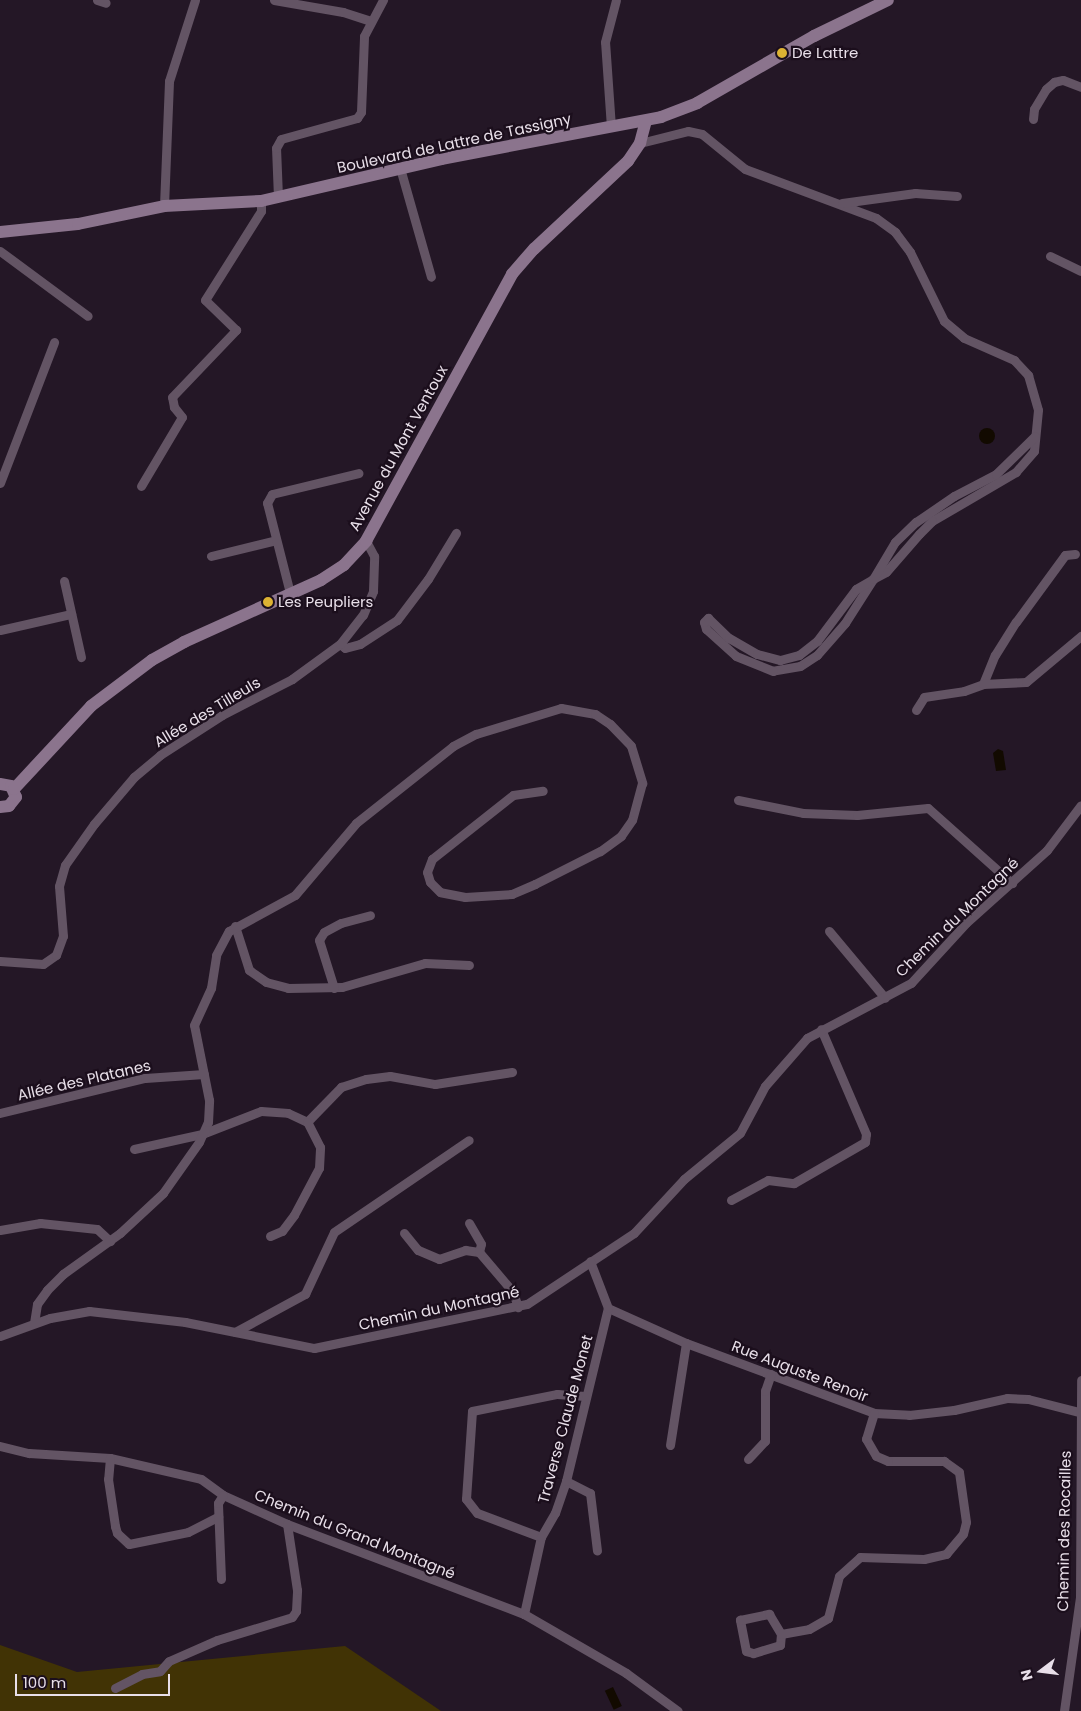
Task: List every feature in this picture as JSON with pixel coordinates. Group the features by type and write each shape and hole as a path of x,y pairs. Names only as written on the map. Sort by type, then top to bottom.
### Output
{"street":[{"path":"164,206 170,81 195,0"},
{"path":"274,0 343,12 370,21"},
{"path":"278,197 276,148 281,139 357,118 361,112 364,36 370,21 383,0"},
{"path":"611,127 605,42 616,0"},
{"name":"Boulevard de Lattre de Tassigny","path":"0,232 78,224 164,206 261,201 400,168 646,121 697,102 814,36 888,0"},
{"path":"1034,119 1034,109 1046,89 1054,82 1063,80 1081,87"},
{"name":"Avenue du Mont Ventoux","path":"1,809 10,806 15,800 14,789 91,706 123,680 184,642 329,576 366,542 512,274 534,248 622,168 640,143 646,121"},
{"path":"640,143 695,132 708,138 723,154 745,170 842,202 876,218 896,232 910,252 944,321 964,338 1014,360 1028,376 1038,410 1035,436 996,474 954,496 916,522 895,542 862,599 831,641 818,655 795,667 773,671 746,662 713,637 704,622 708,618 728,638 757,654 773,660 790,658 817,641 841,605 856,589 873,579"},
{"path":"400,168 431,277"},
{"path":"842,202 915,193 957,196"},
{"path":"141,486 182,418 174,407 172,397 236,330 205,300 261,211 261,201"},
{"path":"0,251 88,316"},
{"path":"1050,256 1081,271"},
{"path":"0,483 54,342"},
{"path":"290,593 266,503 272,494 359,473"},
{"path":"340,644 345,648 360,644 397,620 428,579 456,533"},
{"path":"211,556 276,540"},
{"name":"Allée des Tilleuls","path":"0,961 43,964 56,955 63,936 60,886 66,865 94,824 134,777 160,755 222,715 292,679 340,644 363,615 373,591 374,556 366,542"},
{"path":"983,684 995,655 1064,555 1075,554"},
{"path":"64,581 82,656"},
{"path":"0,630 71,614"},
{"path":"916,710 924,697 964,691 983,684 1026,682 1081,636"},
{"path":"34,1323 36,1304 47,1290 63,1274 110,1241 163,1194 202,1134 208,1122 209,1100 194,1025 211,988 219,947 235,926 295,895 356,823 453,746 476,734 561,708 595,714 610,724 631,746 642,783 632,820 621,836 600,851 535,884 512,894 471,897 447,895 430,882 427,872 432,859 513,795 543,791"},
{"path":"0,784 14,789"},
{"path":"738,800 803,813 857,815 928,808 1012,883"},
{"name":"Chemin du Montagné","path":"0,1336 34,1323 89,1311 185,1322 314,1348 446,1318 518,1307 537,1298 634,1233 684,1179 740,1133 775,1073 821,1029 885,998 911,983 966,923 1047,850 1081,806"},
{"path":"334,988 319,940 324,932 332,928 370,915"},
{"path":"235,926 246,967 259,979 288,988 334,988 365,983 396,970 425,963 469,965"},
{"path":"829,931 885,998"},
{"path":"731,1200 768,1180 794,1183 860,1148 865,1142 863,1126 821,1029"},
{"path":"307,1122 341,1087 366,1079 390,1076 435,1084 512,1072"},
{"name":"Allée des Platanes","path":"0,1113 145,1078 204,1074"},
{"path":"134,1149 202,1134 261,1111 288,1113 307,1122 320,1147 319,1168 294,1215 282,1230 270,1236"},
{"path":"235,1332 305,1294 334,1232 469,1140"},
{"path":"469,1222 481,1244 479,1252"},
{"path":"0,1230 40,1223 97,1229 110,1241"},
{"path":"404,1233 418,1250 439,1260 465,1250 479,1252 513,1292 518,1307"},
{"path":"590,1261 608,1308"},
{"name":"Rue Auguste Renoir","path":"608,1308 686,1343 874,1414 909,1415 954,1410 1007,1398 1028,1399 1079,1412"},
{"name":"Traverse Claude Monet","path":"524,1614 542,1537 555,1514 566,1481 585,1396 608,1308"},
{"path":"670,1446 686,1343"},
{"path":"748,1458 765,1442 765,1391 771,1374"},
{"name":"Chemin des Rocailles","path":"1064,1711 1080,1597 1079,1412 1081,1380"},
{"path":"542,1537 477,1513 466,1499 472,1411 557,1394 585,1396"},
{"path":"781,1634 809,1629 828,1618 839,1576 860,1557 924,1559 946,1554 963,1534 966,1522 959,1472 944,1461 888,1461 876,1456 866,1439 874,1414"},
{"name":"Chemin du Grand Montagné","path":"0,1446 29,1453 110,1458 188,1475 213,1485 223,1495 287,1524 524,1614 626,1673 678,1711"},
{"path":"110,1458 108,1479 115,1526 117,1533 129,1544 188,1532 218,1517"},
{"path":"566,1481 590,1493 597,1551"},
{"path":"221,1579 218,1503 223,1495"},
{"path":"115,1688 142,1674 160,1671 169,1661 217,1640 292,1618 296,1611 297,1590 287,1524"},
{"path":"768,1614 781,1634 780,1645 754,1653 746,1651 740,1620 768,1614"}],"shaded area":[{"path":"987,428 995,436 987,444 979,436"},
{"path":"998,749 1003,751 1006,770 996,771 993,753"},
{"path":"0,1645 77,1672 345,1646 441,1711 0,1711"},
{"path":"613,1687 622,1706 614,1710 605,1691"}],"place":[{"name":"De Lattre","path":"782,53"},
{"name":"Les Peupliers","path":"268,602"}]}
